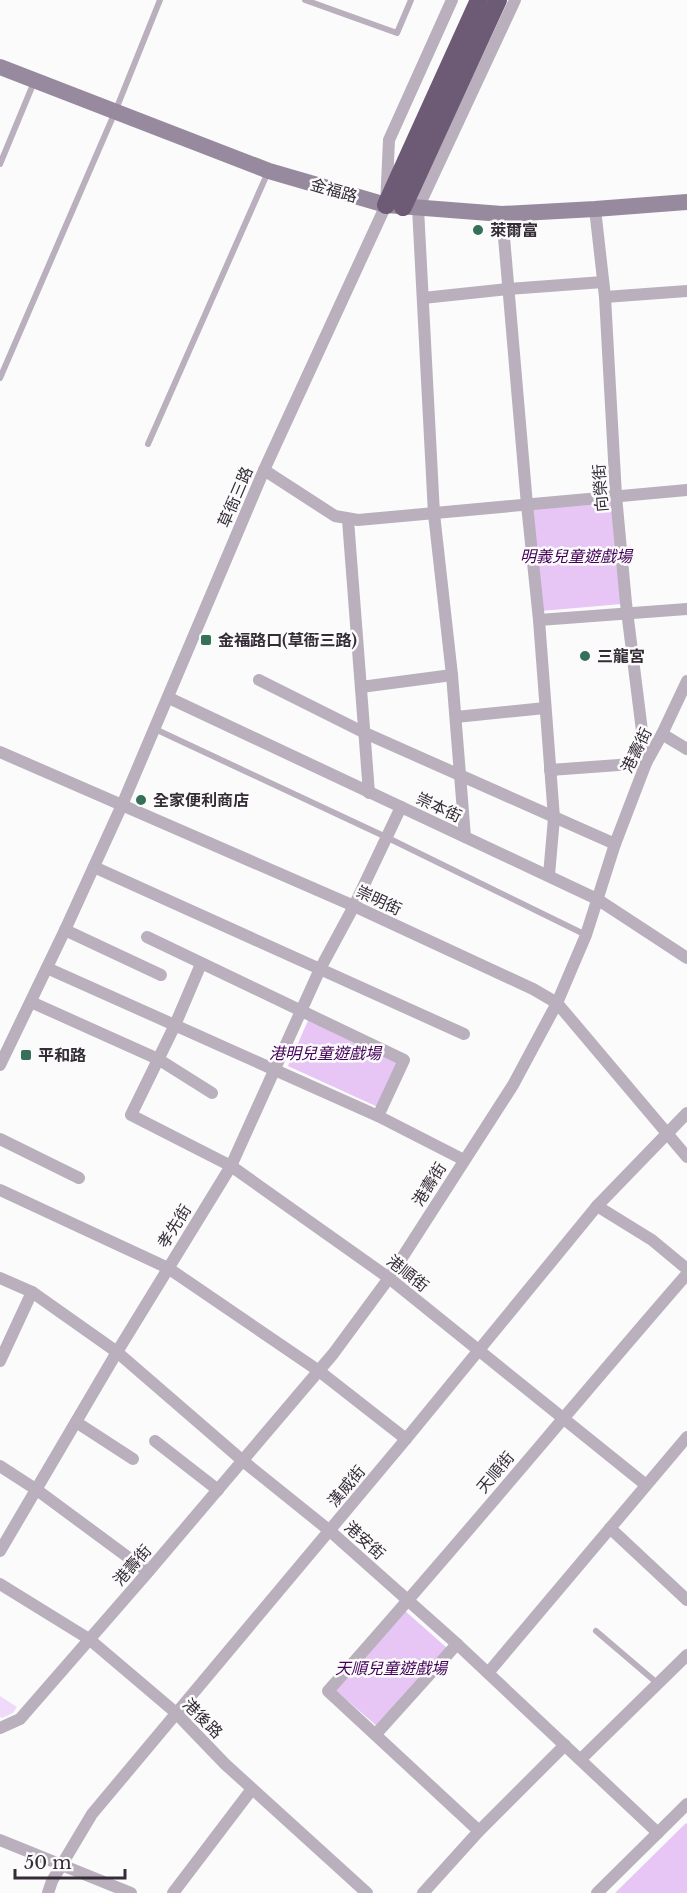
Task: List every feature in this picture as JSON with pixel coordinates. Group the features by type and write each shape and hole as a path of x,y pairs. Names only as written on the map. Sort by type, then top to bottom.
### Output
{"highway":[{"path":"402,207 478,0"},
{"path":"402,207 498,0"}],"street":[{"path":"452,0 389,140 423,298 434,514 452,675 465,837"},
{"name":"草衙三路","path":"122,805 264,470 402,207 515,0"},
{"name":"金福路","path":"0,67 269,171 402,207 502,214 687,202"},
{"name":"向榮街","path":"595,209 603,282 616,496 627,614 646,764"},
{"path":"502,214 539,620 554,818 549,875"},
{"path":"423,298 603,282"},
{"path":"604,297 687,291"},
{"path":"264,470 335,516 348,519 378,519 687,490"},
{"path":"348,519 369,793"},
{"path":"539,620 687,609"},
{"path":"361,687 452,675"},
{"path":"259,680 365,733 615,844"},
{"name":"港壽街","path":"0,1728 20,1719 148,1572 319,1371 388,1278 513,1085 557,1003 586,935 615,844 646,764 687,681"},
{"name":"崇本街","path":"169,698 549,875 597,899 687,957"},
{"path":"456,717 545,708"},
{"path":"662,734 687,749"},
{"name":"崇明街","path":"0,752 354,906 533,989 557,1003 687,1157"},
{"path":"550,770 646,764"},
{"path":"0,1065 66,930 122,805"},
{"name":"孝先街","path":"0,1551 117,1352 231,1166 320,969 354,906 401,807"},
{"path":"94,867 464,1034"},
{"path":"66,930 161,975"},
{"path":"147,937 404,1060 378,1116"},
{"path":"158,1059 201,964"},
{"path":"48,968 378,1116 464,1160"},
{"path":"31,1002 158,1059 212,1093"},
{"name":"港順街","path":"158,1059 131,1115 231,1166 388,1278 646,1485"},
{"name":"漢威街","path":"48,1893 52,1881 92,1814 175,1712 406,1440 597,1206 687,1113"},
{"path":"0,1139 79,1178"},
{"path":"0,1190 168,1268 319,1371 406,1440"},
{"path":"597,1206 652,1240 687,1271"},
{"name":"天順街","path":"376,1734 328,1690 408,1602 687,1271"},
{"name":"港安街","path":"0,1278 32,1292 117,1352 243,1461 330,1531 457,1644 658,1833"},
{"path":"0,1361 32,1292"},
{"path":"76,1422 133,1459"},
{"path":"488,1673 687,1437"},
{"path":"155,1441 218,1490"},
{"path":"0,1466 37,1490 148,1572"},
{"path":"610,1528 687,1600"},
{"name":"港後路","path":"0,1584 89,1639 175,1712 225,1764 368,1893"},
{"path":"457,1644 376,1734 479,1831"},
{"path":"581,1759 687,1654"},
{"path":"423,1893 479,1831 565,1745"},
{"path":"173,1893 252,1789"},
{"path":"597,1893 687,1804"},
{"path":"0,1840 131,1893"}],"lane":[{"path":"0,378 115,112 160,0"},
{"path":"305,0 327,3 397,33 411,0"},
{"path":"0,164 34,81"},
{"path":"148,444 269,171"},
{"path":"155,729 386,837 586,935"},
{"path":"596,1631 657,1684"}],"green space":[{"name":"明義兒童遊戲場","path":"612,501 622,604 541,611 531,509"},
{"name":"港明兒童遊戲場","path":"310,1016 402,1060 380,1108 288,1066"},
{"name":"天順兒童遊戲場","path":"404,1610 447,1648 378,1727 334,1689"},
{"path":"687,1823 687,1893 615,1893 685,1824"}],"building":[{"path":"0,1696 17,1707 13,1713 2,1718 0,1717"}],"place":[{"name":"萊爾富","path":"478,230"},
{"name":"金福路口(草衙三路)","path":"206,640"},
{"name":"三龍宮","path":"585,656"},
{"name":"全家便利商店","path":"141,800"},
{"name":"平和路","path":"26,1055"}]}
